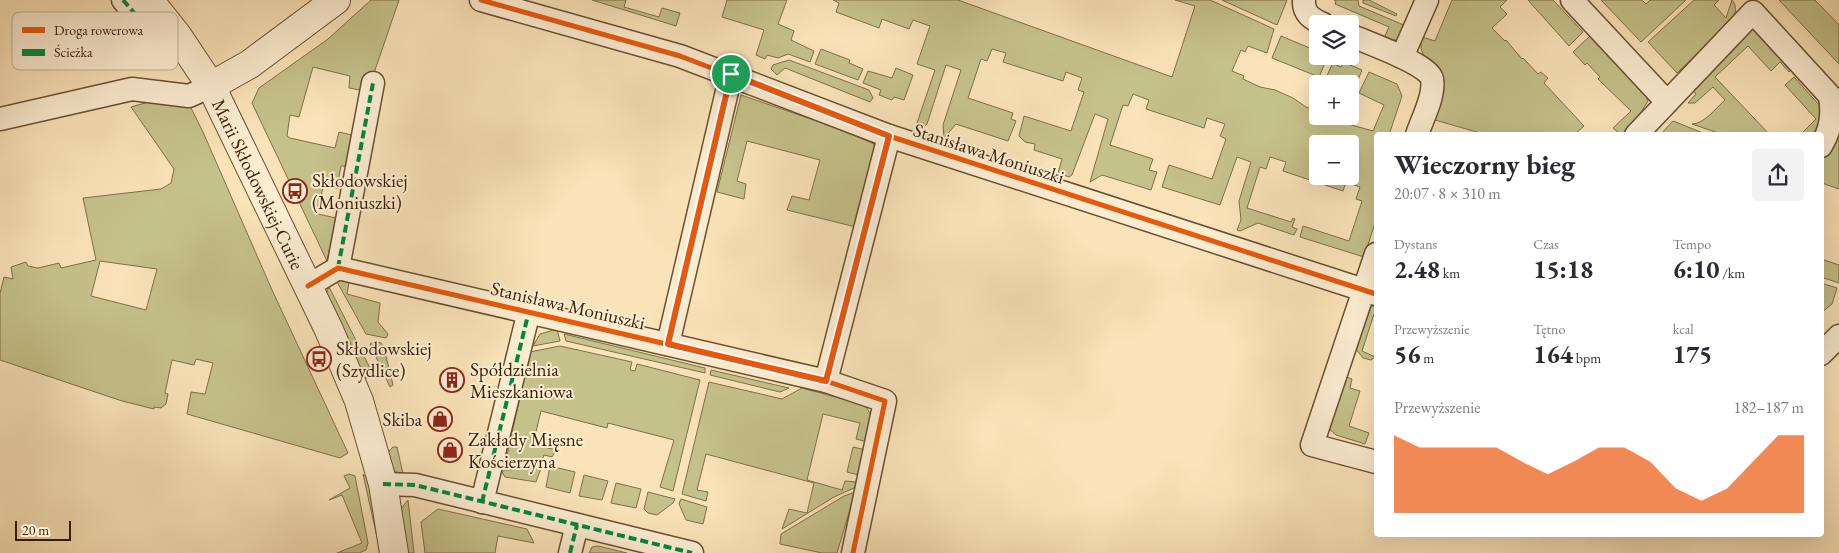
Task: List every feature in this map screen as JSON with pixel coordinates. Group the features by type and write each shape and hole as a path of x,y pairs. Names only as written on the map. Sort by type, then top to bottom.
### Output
{"street":[{"path":"123,0 134,12"},
{"name":"Marii Skłodowskiej-Curie","path":"149,0 159,12"},
{"path":"0,120 132,89 189,96 250,64 336,0"},
{"name":"Stanisława Moniuszki","path":"481,0 680,56 889,136 1370,292"},
{"path":"1304,0 1303,8 1309,15"},
{"path":"1402,58 1427,0"},
{"path":"1572,0 1667,102"},
{"path":"1639,132 1667,102 1747,6 1830,96 1832,110 1830,130 1824,141"},
{"name":"Marii Skłodowskiej-Curie","path":"178,36 211,86 330,330 359,401 383,484 394,553"},
{"path":"1359,39 1426,70 1432,77 1432,92 1418,132"},
{"name":"Stanisława Moniuszki","path":"668,344 731,74"},
{"path":"308,286 338,268 372,83"},
{"name":"Stanisława Moniuszki","path":"338,268 826,381 889,136"},
{"path":"1374,267 1370,292 1312,445 1374,461"},
{"path":"482,502 529,311"},
{"path":"1824,351 1839,336"},
{"path":"826,381 885,401 853,553"},
{"path":"383,484 415,485 692,553"},
{"path":"570,553 577,524"}],"shaded area":[{"path":"371,0 399,0 373,76 365,79 360,90 349,88 350,76 313,67 299,117 290,115 287,136 290,138 335,148 339,132 352,135 346,166 341,166 338,182 342,184 341,189 323,186 318,214 336,218 327,261 252,103 259,88 328,39"},
{"path":"592,0 626,0 624,7 659,17 662,8 680,13 676,26"},
{"path":"727,0 787,0 778,24 794,31 791,40 814,51 810,62 788,54 778,58 767,55 765,59 756,55 764,30 722,17"},
{"path":"833,0 958,0 1172,77 1195,6 1175,0 1210,0 1274,29 1267,53 1248,46 1245,52 1241,50 1232,71 1244,76 1243,79 1260,87 1275,90 1309,108 1309,125 1352,125 1373,131 1384,105 1359,93 1369,72 1397,84 1402,96 1390,132 1374,132 1374,226 1364,257 1300,237 1303,226 1349,241 1362,201 1356,199 1360,187 1354,185 1359,185 1359,135 1309,135 1309,180 1283,171 1286,162 1270,157 1266,169 1260,167 1247,208 1291,222 1293,218 1295,219 1292,227 1297,229 1294,235 1258,223 1240,231 1237,230 1241,220 1239,201 1251,162 1237,157 1220,205 1162,187 1169,165 1212,179 1226,139 1220,136 1225,124 1207,118 1204,128 1146,109 1149,100 1133,94 1128,106 1123,105 1110,145 1153,159 1149,170 1157,172 1151,190 1102,175 1090,182 1108,119 1095,114 1072,175 1069,177 1058,173 1062,159 1034,150 1035,144 1025,142 1019,136 1024,116 1071,131 1084,92 1078,90 1082,78 1066,72 1063,81 1003,62 1006,53 992,49 987,61 981,59 968,98 1013,113 1011,119 1016,121 1008,141 956,124 944,138 943,125 961,70 946,65 927,124 919,131 916,126 935,70 917,64 930,26 913,20 909,29 882,19 879,28 836,12 839,3"},
{"path":"1222,0 1287,0 1277,25"},
{"path":"1334,0 1358,0 1359,6 1406,26 1398,40 1383,40 1389,27 1335,4 1336,1"},
{"path":"1363,0 1369,0 1397,14 1396,16 1363,3"},
{"path":"1452,0 1507,0 1500,7 1507,14 1492,28 1538,74 1541,72 1548,78 1544,83 1584,126 1577,132 1477,132 1435,120 1443,82 1440,71 1425,56 1421,45 1422,37 1435,41"},
{"path":"1528,0 1553,0 1583,32 1569,46"},
{"path":"1601,0 1642,0 1646,4 1650,0 1686,0 1641,42"},
{"path":"1694,0 1719,0 1714,5 1726,18 1732,0 1734,2 1735,14 1733,19 1677,73 1648,42"},
{"path":"1779,0 1815,0 1839,25 1839,64"},
{"path":"1749,29 1755,30 1794,67 1789,72 1780,62 1771,71 1748,46 1715,77 1767,132 1715,132 1692,124 1705,119 1725,100 1713,87 1695,103 1688,103 1696,94 1688,85"},
{"path":"1281,36 1309,48 1309,65 1324,65 1320,75 1314,75 1272,58"},
{"path":"1590,36 1646,96 1648,101 1638,117 1624,132 1618,132 1613,128 1631,111 1598,79 1600,77 1587,63 1585,65 1573,52"},
{"path":"821,49 850,60 849,63 863,69 858,80 815,64"},
{"path":"789,60 869,90 873,98 870,102 785,68 777,75 771,69 773,65"},
{"path":"1332,65 1341,67 1342,65 1350,65 1362,70 1359,78 1359,75 1327,75"},
{"path":"896,68 913,75 904,100 894,97 892,100 879,95 881,90 863,83 868,71 892,78"},
{"path":"1794,77 1822,108 1822,124 1813,132 1803,132 1816,119 1785,85"},
{"path":"183,92 203,132 272,290 348,453 340,458 187,414 191,392 205,394 213,363 196,359 194,365 172,360 165,393 168,394 166,404 161,408 154,407 154,409 122,401 0,360 0,293 4,277 13,279 11,267 26,262 28,266 38,268 59,263 61,268 96,260 83,198 161,189 171,183 174,169 131,107","holes":["100,261 157,269 146,310 91,296"]},
{"path":"741,95 840,129 874,144 875,148 856,227 787,210 792,196 809,200 820,160 747,141 737,181 746,184 744,199 717,192"},
{"path":"1673,121 1700,132 1663,132"},
{"path":"1839,121 1839,189 1824,184 1824,157 1832,145"},
{"path":"1325,185 1345,185 1343,191"},
{"path":"1824,260 1839,265 1839,283 1824,278"},
{"path":"339,278 349,282 347,294 380,303 378,322 388,334 386,338 366,334 336,280"},
{"path":"1824,284 1837,288 1832,304 1824,311"},
{"path":"329,287 374,376 362,379 326,294"},
{"path":"1374,305 1374,314 1362,351 1374,357 1371,360 1363,358 1356,349 1368,309"},
{"path":"557,329 560,341 533,346 540,334"},
{"path":"564,334 705,368 705,373 566,341"},
{"path":"374,341 381,343 384,348 393,385 390,387 370,344"},
{"path":"560,346 632,362 630,370 635,371 637,364 700,380 673,491 660,487 674,440 608,423 607,428 541,411 533,444 556,450 552,457 544,455 541,463 505,464 530,352"},
{"path":"711,370 789,388 780,392 710,375"},
{"path":"1344,376 1352,379 1350,388 1360,391 1349,426 1369,433 1365,444 1336,435 1328,428"},
{"path":"709,382 782,399 802,388 865,405 871,415 868,442 856,439 860,423 823,414 807,480 842,490 845,481 856,482 856,487 834,497 782,529 789,509 807,513 814,483 706,454 697,490 708,492 706,501 682,494"},
{"path":"393,447 397,447 403,474 393,469 390,464 387,453"},
{"path":"853,447 866,450 859,475 847,472"},
{"path":"550,466 575,472 570,493 546,487"},
{"path":"541,468 536,482 505,477 502,472 505,470"},
{"path":"349,474 355,476 368,543 366,550 359,553 337,553 362,543 342,495 329,500 350,488 344,476"},
{"path":"363,474 369,481 383,539 379,546"},
{"path":"584,475 608,481 602,500 579,496"},
{"path":"616,483 641,489 636,508 611,503"},
{"path":"648,492 675,499 673,503 657,515 648,513 644,509"},
{"path":"855,492 837,553 822,553 780,544 781,534 844,496"},
{"path":"681,499 707,507 703,524 686,520 679,504"},
{"path":"408,500 414,553 406,553 400,510"},
{"path":"438,509 527,529 534,543 498,536 495,553 425,553 421,522"},
{"path":"598,546 627,553 589,553 592,547"}],"marked path":[{"path":"123,0 133,12"},
{"path":"668,344 731,74"},
{"path":"338,268 373,83"},
{"path":"826,381 889,136"},
{"path":"482,502 529,311"},
{"path":"383,484 415,485 692,553"},
{"path":"570,553 577,525"}],"cycle path":[{"path":"481,0 680,56 889,136 1374,293"},
{"path":"308,286 338,268 826,381 885,401 853,553"}],"place":[{"name":"Skłodowskiej (Moniuszki)","path":"295,191"},
{"name":"Skłodowskiej (Szydlice)","path":"319,359"},
{"name":"Spółdzielnia Mieszkaniowa","path":"452,380"},
{"name":"Skiba","path":"440,419"},
{"name":"Zakłady Mięsne Kościerzyna","path":"450,450"}],"route":[{"path":"731,74 889,136 826,381 668,344 731,74"}]}
